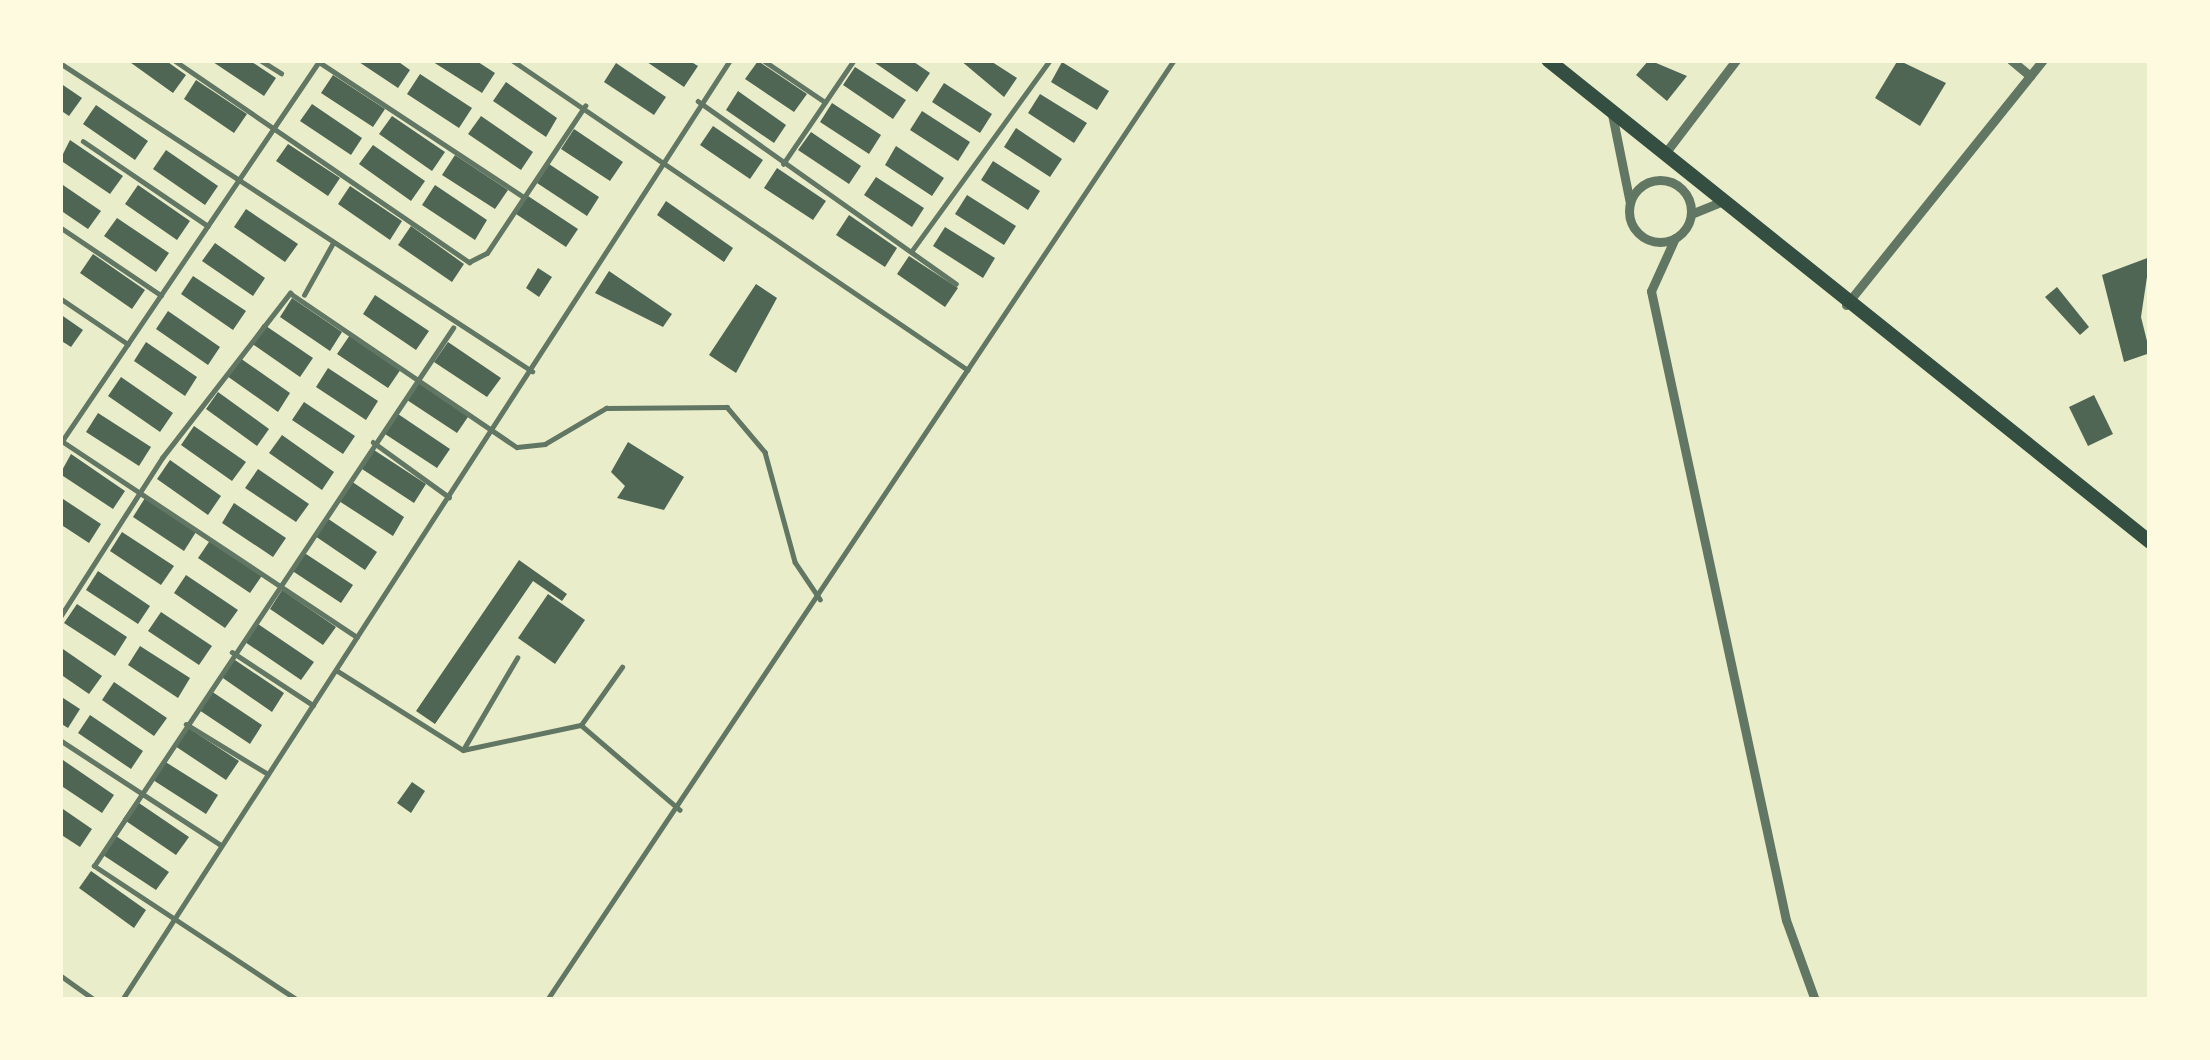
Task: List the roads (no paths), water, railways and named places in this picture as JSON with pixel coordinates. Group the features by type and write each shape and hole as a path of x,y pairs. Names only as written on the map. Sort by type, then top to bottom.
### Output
{"main road":[{"path":"1548,60 1666,152 1846,305 2150,542"}],"street":[{"path":"1666,152 1736,60"},
{"path":"2011,60 2030,76"},
{"path":"1846,305 2043,60"},
{"path":"1610,109 1630,202 1660,267"},
{"path":"1630,202 1667,181 1691,214"},
{"path":"1724,201 1691,214 1651,291 1786,920 1815,1000"},
{"path":"1648,240 1676,238"}],"lane":[{"path":"174,60 470,262 524,196 585,106"},
{"path":"260,60 281,73"},
{"path":"513,60 666,158 968,370"},
{"path":"122,1000 532,371 698,101 730,60"},
{"path":"763,60 825,102"},
{"path":"782,164 854,60"},
{"path":"911,252 1050,60"},
{"path":"548,1000 820,600 1174,60"},
{"path":"358,637 280,580 62,438 319,61 524,196"},
{"path":"60,63 453,328 532,371"},
{"path":"698,101 956,284"},
{"path":"83,141 208,226"},
{"path":"60,227 161,295"},
{"path":"60,617 142,489 277,304 304,295 333,243"},
{"path":"304,295 530,449 606,408 727,407 765,452 795,562 820,600"},
{"path":"60,298 128,344"},
{"path":"297,1000 94,866 137,791 453,328"},
{"path":"373,442 449,497"},
{"path":"232,652 313,705"},
{"path":"463,750 518,658"},
{"path":"336,670 463,750 581,725 622,667"},
{"path":"186,724 268,774"},
{"path":"581,725 680,810"},
{"path":"60,740 221,845"},
{"path":"60,975 95,1000"}]}
